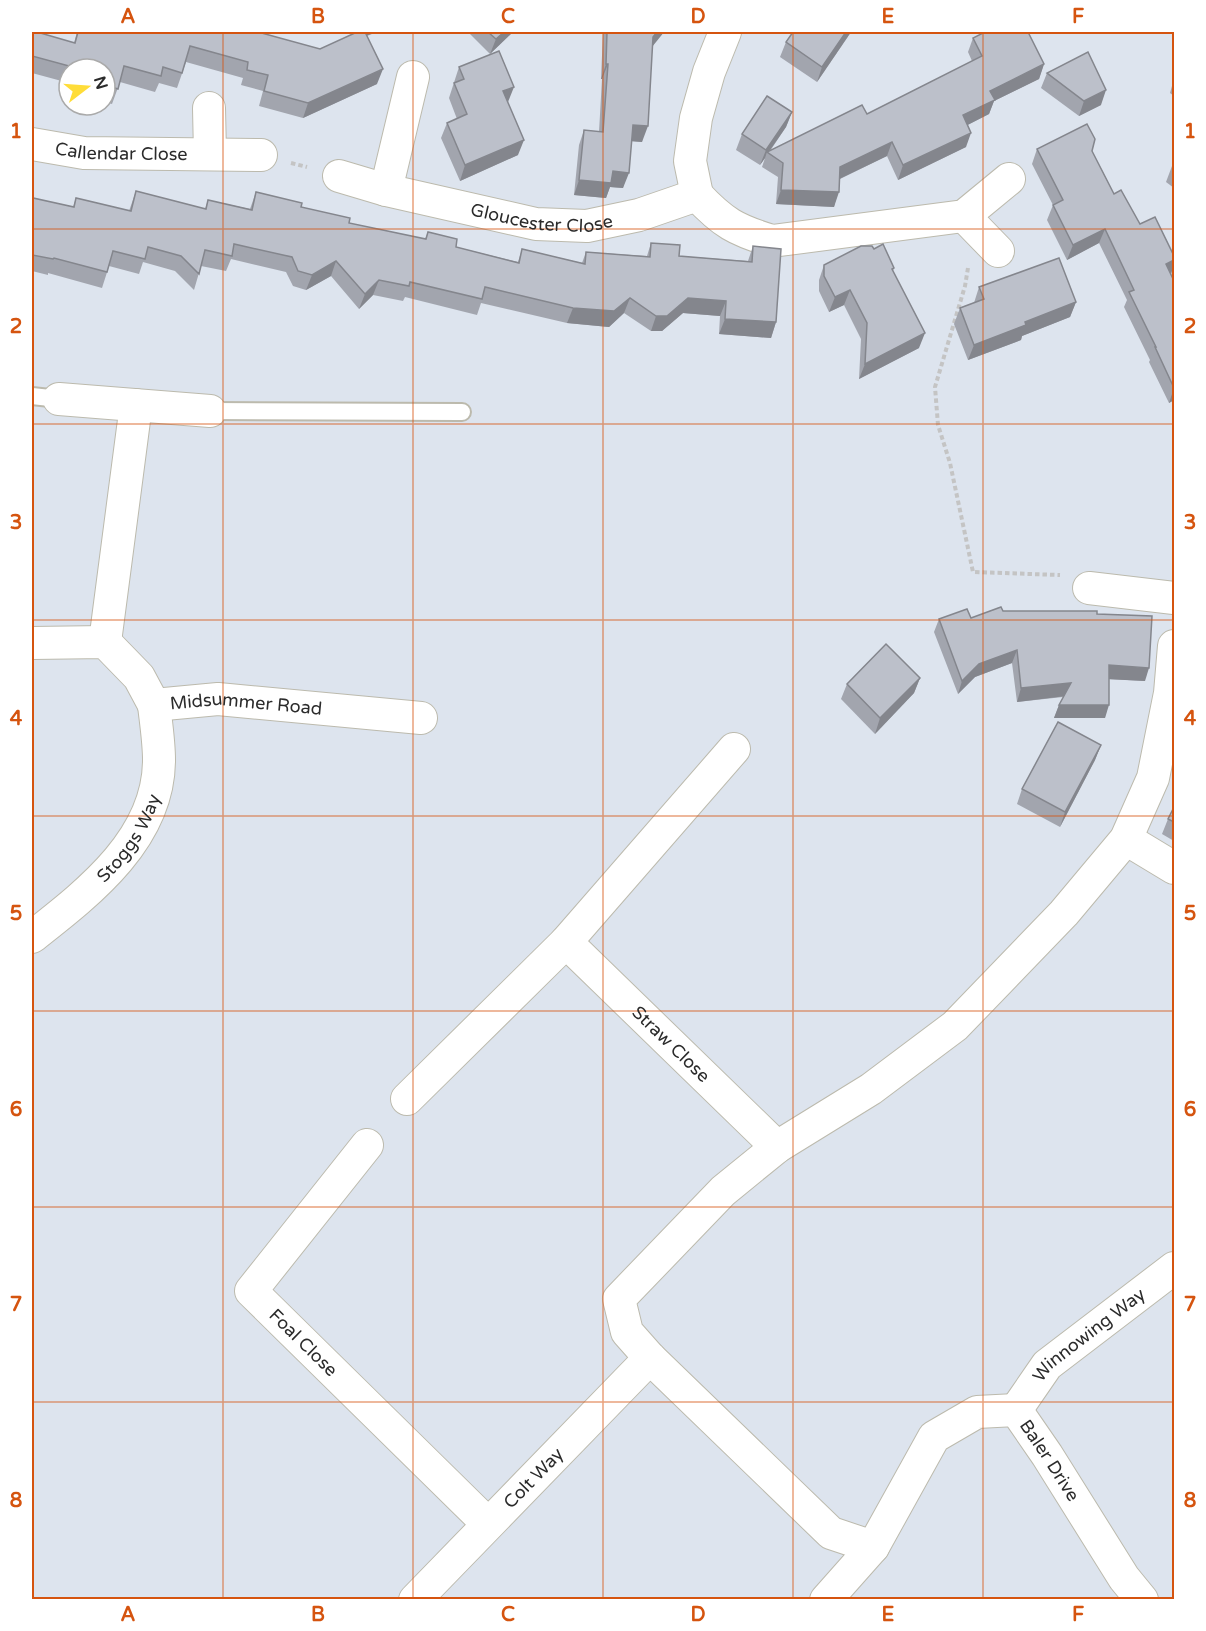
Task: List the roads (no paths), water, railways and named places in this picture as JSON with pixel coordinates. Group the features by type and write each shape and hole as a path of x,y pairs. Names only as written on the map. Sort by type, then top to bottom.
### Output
{"street":[{"path":"725,32 696,117 690,161 697,195 715,214 742,232 772,241 969,222 1009,179"},
{"path":"386,190 413,77"},
{"name":"Callendar Close","path":"209,108 210,154"},
{"name":"Callendar Close","path":"32,144 84,153 261,155"},
{"name":"Gloucester Close","path":"339,176 386,190 536,224 587,226 639,215 697,195"},
{"path":"969,222 998,251"},
{"path":"45,398 210,411"},
{"path":"32,643 105,642 136,405"},
{"path":"1076,581 1174,598"},
{"name":"Midsummer Road","path":"105,642 139,677 154,705 218,699 421,718"},
{"path":"873,1547 831,1533 651,1358 627,1332 620,1299 723,1191 777,1147 871,1089 955,1026 1065,913 1126,839 1154,778 1170,693 1174,646"},
{"name":"Stoggs Way","path":"32,937 67,910 109,870 139,832 154,794 159,761 154,705"},
{"path":"407,1099 566,942 734,749"},
{"path":"1126,839 1174,868"},
{"name":"Straw Close","path":"566,942 777,1147"},
{"name":"Foal Close","path":"367,1145 251,1291 488,1524"},
{"name":"Winnowing Way","path":"1016,1410 1047,1365 1174,1268"},
{"name":"Colt Way","path":"415,1599 651,1358"},
{"name":"Baler Drive","path":"826,1599 873,1547 934,1437 977,1412 1016,1410 1124,1578 1142,1599"}],"lane":[{"path":"210,411 462,412"}]}
